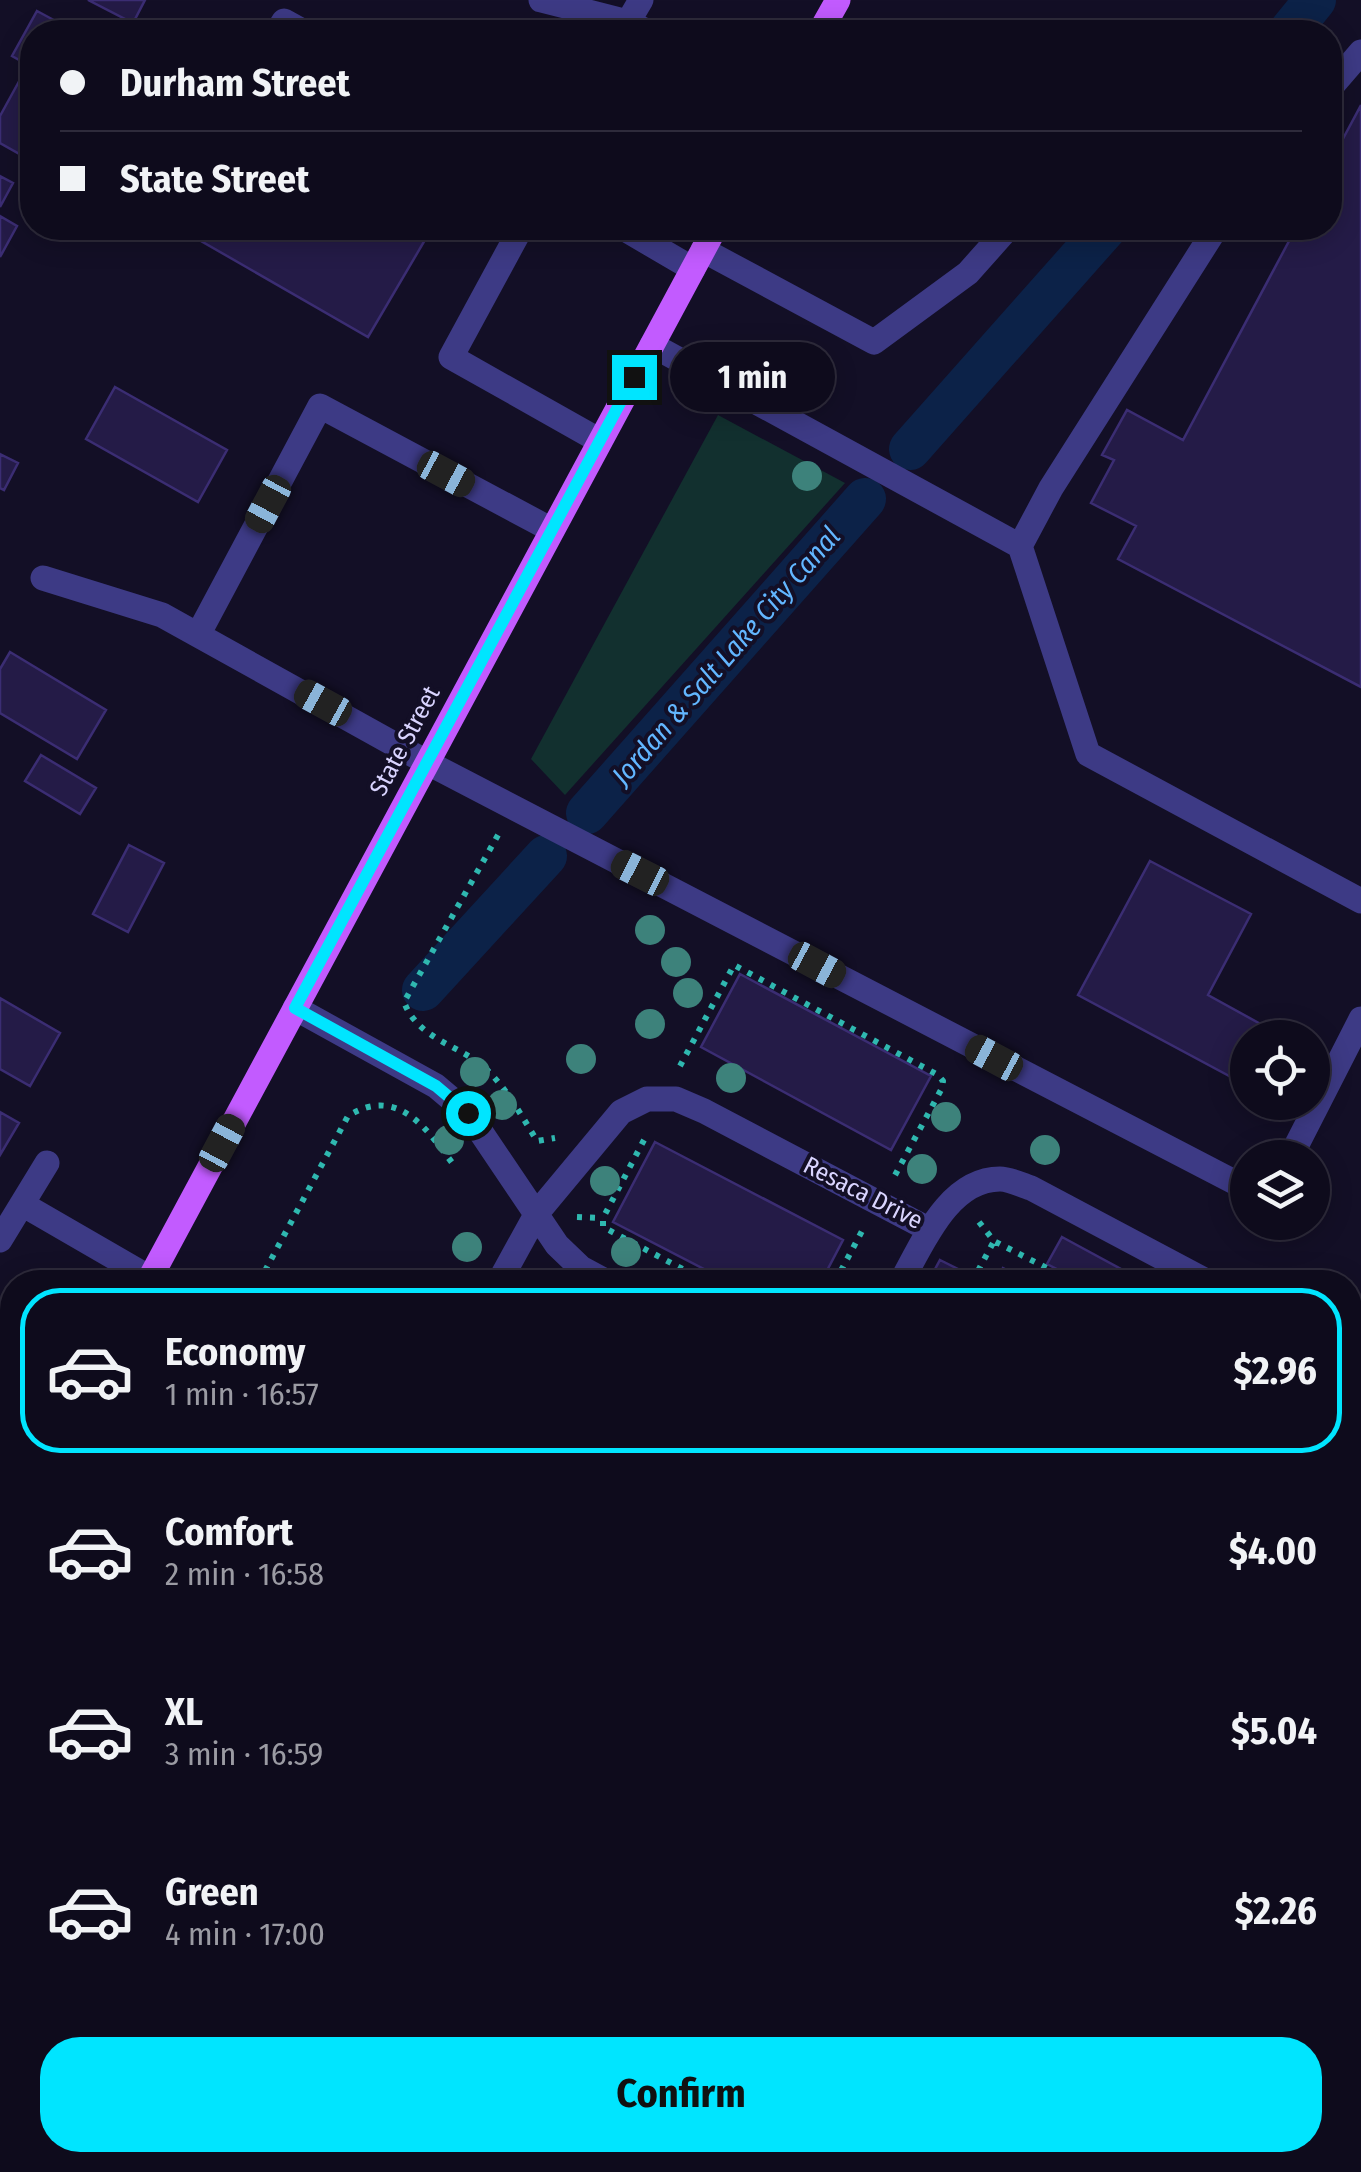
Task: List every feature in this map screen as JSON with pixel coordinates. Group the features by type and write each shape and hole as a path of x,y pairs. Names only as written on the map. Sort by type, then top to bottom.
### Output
{"main road":[{"name":"State Street","path":"154,1270 704,249"}],"street":[{"path":"540,0 639,18"},
{"path":"1342,74 1361,52"},
{"path":"515,240 451,358 600,441"},
{"path":"669,240 704,249 874,342 968,273 997,240"},
{"path":"1020,546 1051,488 1208,240"},
{"path":"652,345 1020,546 1088,754 1361,901"},
{"path":"199,634 320,406 552,530"},
{"path":"43,578 162,614 428,762 1230,1180"},
{"path":"295,1008 436,1086 468,1113 557,1245 584,1270"},
{"path":"1299,1140 1361,1019"},
{"name":"Resaca Drive","path":"506,1270 537,1213 621,1112 646,1099 676,1099 930,1230 959,1195 978,1183 1002,1178 1030,1188 1185,1270"},
{"path":"0,1240 47,1163"},
{"path":"22,1204 132,1270"},
{"path":"908,1270 930,1230"}],"path":[{"path":"501,829 404,1002 410,1016 428,1035 488,1071 537,1140 550,1141 560,1136"},
{"path":"678,1070 734,966 943,1081 892,1182"},
{"path":"265,1270 348,1116 362,1108 387,1105 406,1113 423,1124 456,1168"},
{"path":"652,1126 603,1218 603,1227 684,1270"},
{"path":"972,1213 994,1240 1051,1270"},
{"path":"576,1217 603,1218"},
{"path":"841,1270 867,1222"},
{"path":"978,1270 994,1240"}],"green space":[{"path":"718,415 845,483 565,795 531,759"}],"building":[{"path":"88,0 145,0 135,20"},
{"path":"37,11 54,20 32,20"},
{"path":"20,42 20,60 12,56"},
{"path":"20,80 20,154 0,143 0,116"},
{"path":"1361,105 1361,687 1118,559 1136,526 1091,503 1114,460 1102,455 1127,410 1183,440 1290,240 1342,240 1342,141"},
{"path":"0,176 13,183 0,207"},
{"path":"0,216 17,226 0,257"},
{"path":"202,240 425,240 368,337"},
{"path":"115,387 227,450 198,502 86,439"},
{"path":"0,454 18,463 4,490 0,488"},
{"path":"10,652 106,710 77,759 0,713 0,669"},
{"path":"41,755 96,788 80,814 25,781"},
{"path":"129,845 164,863 128,932 93,914"},
{"path":"1150,861 1251,914 1208,995 1253,1020 1230,1020 1230,1076 1078,995"},
{"path":"740,974 931,1076 891,1150 701,1047"},
{"path":"0,998 60,1033 30,1086 0,1069"},
{"path":"0,1112 19,1123 0,1155"},
{"path":"655,1142 843,1240 827,1270 706,1270 613,1222"},
{"path":"1062,1237 1123,1270 1059,1270 1047,1264"},
{"path":"940,1260 960,1270 935,1270"}],"waterway":[{"name":"Jordan & Salt Lake City Canal","path":"1299,20 1315,0"},
{"name":"Jordan & Salt Lake City Canal","path":"910,449 1095,240"},
{"name":"Jordan & Salt Lake City Canal","path":"587,813 865,499"},
{"name":"Jordan & Salt Lake City Canal","path":"423,990 546,856"}],"route":[{"path":"468,1113 436,1086 295,1008 634,377"}]}
